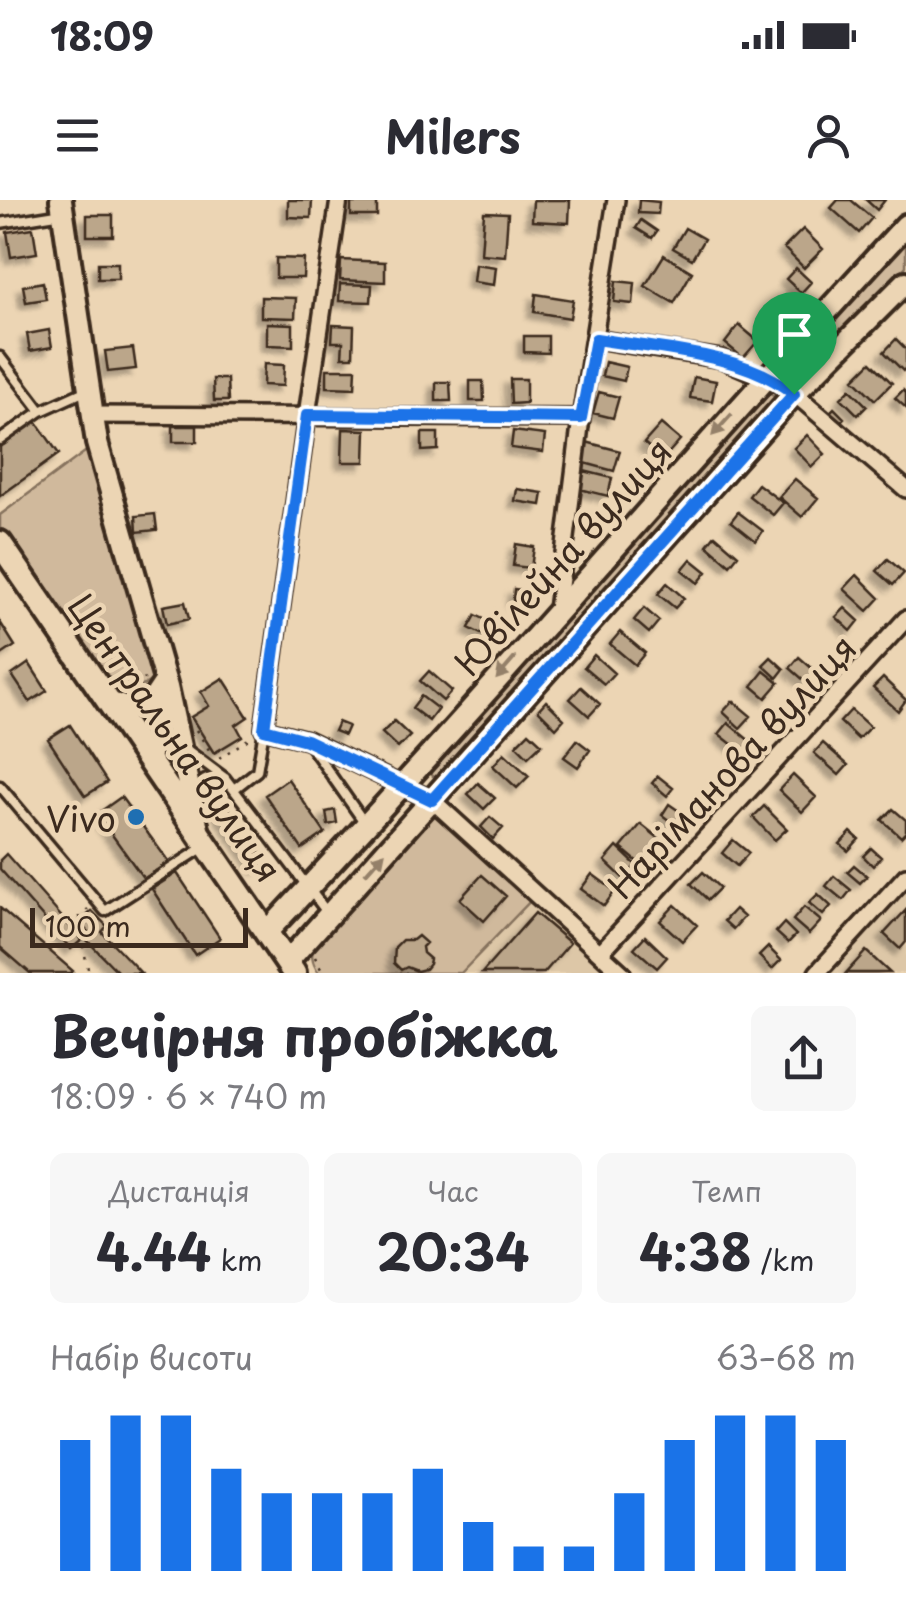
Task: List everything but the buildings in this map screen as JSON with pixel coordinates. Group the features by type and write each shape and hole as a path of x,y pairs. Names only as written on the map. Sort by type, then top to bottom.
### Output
{"main road":[{"name":"Центральна вулиця","path":"0,542 114,699 149,758 292,970"}],"street":[{"path":"339,200 264,729 306,740 432,800 622,973"},
{"path":"557,610 581,418 616,200"},
{"path":"62,207 97,443 204,838"},
{"name":"Ювілейна вулиця","path":"267,932 403,786 765,376 906,225"},
{"name":"Ювілейна вулиця","path":"292,970 329,914 794,394 906,282"},
{"path":"596,339 722,359 765,376 794,394 906,488"},
{"path":"93,415 581,418"},
{"name":"Наріманова вулиця","path":"600,953 906,619"},
{"path":"114,699 128,708 148,707 159,692 161,681"},
{"path":"149,758 161,681"},
{"path":"817,973 906,876"}],"lane":[{"path":"0,223 62,207"},
{"path":"0,358 41,411"},
{"path":"0,440 41,411 89,388"},
{"path":"234,789 257,770 264,729"},
{"path":"306,740 366,826"},
{"path":"180,744 225,778 329,914"},
{"path":"192,800 199,784 210,777 225,778"},
{"path":"0,786 105,911 204,838"}],"path":[{"path":"114,699 161,681"},
{"path":"191,723 216,760 264,729"},
{"path":"89,973 77,920 96,901"}],"shaded area":[{"path":"906,228 906,266 799,381 775,371"},
{"path":"761,390 783,400 435,778 420,764"},
{"path":"97,443 156,674 123,698 115,696 0,529 0,515"},
{"path":"437,804 536,895 461,973 319,973 312,957 316,941"},
{"path":"906,878 906,973 817,973"},
{"path":"536,895 622,973 462,973"}],"place":[{"name":"Vivo","path":"136,817"}],"route":[{"path":"596,339 722,359 765,376 794,394 432,800 306,740 264,729 307,415 581,418 596,339"}]}
